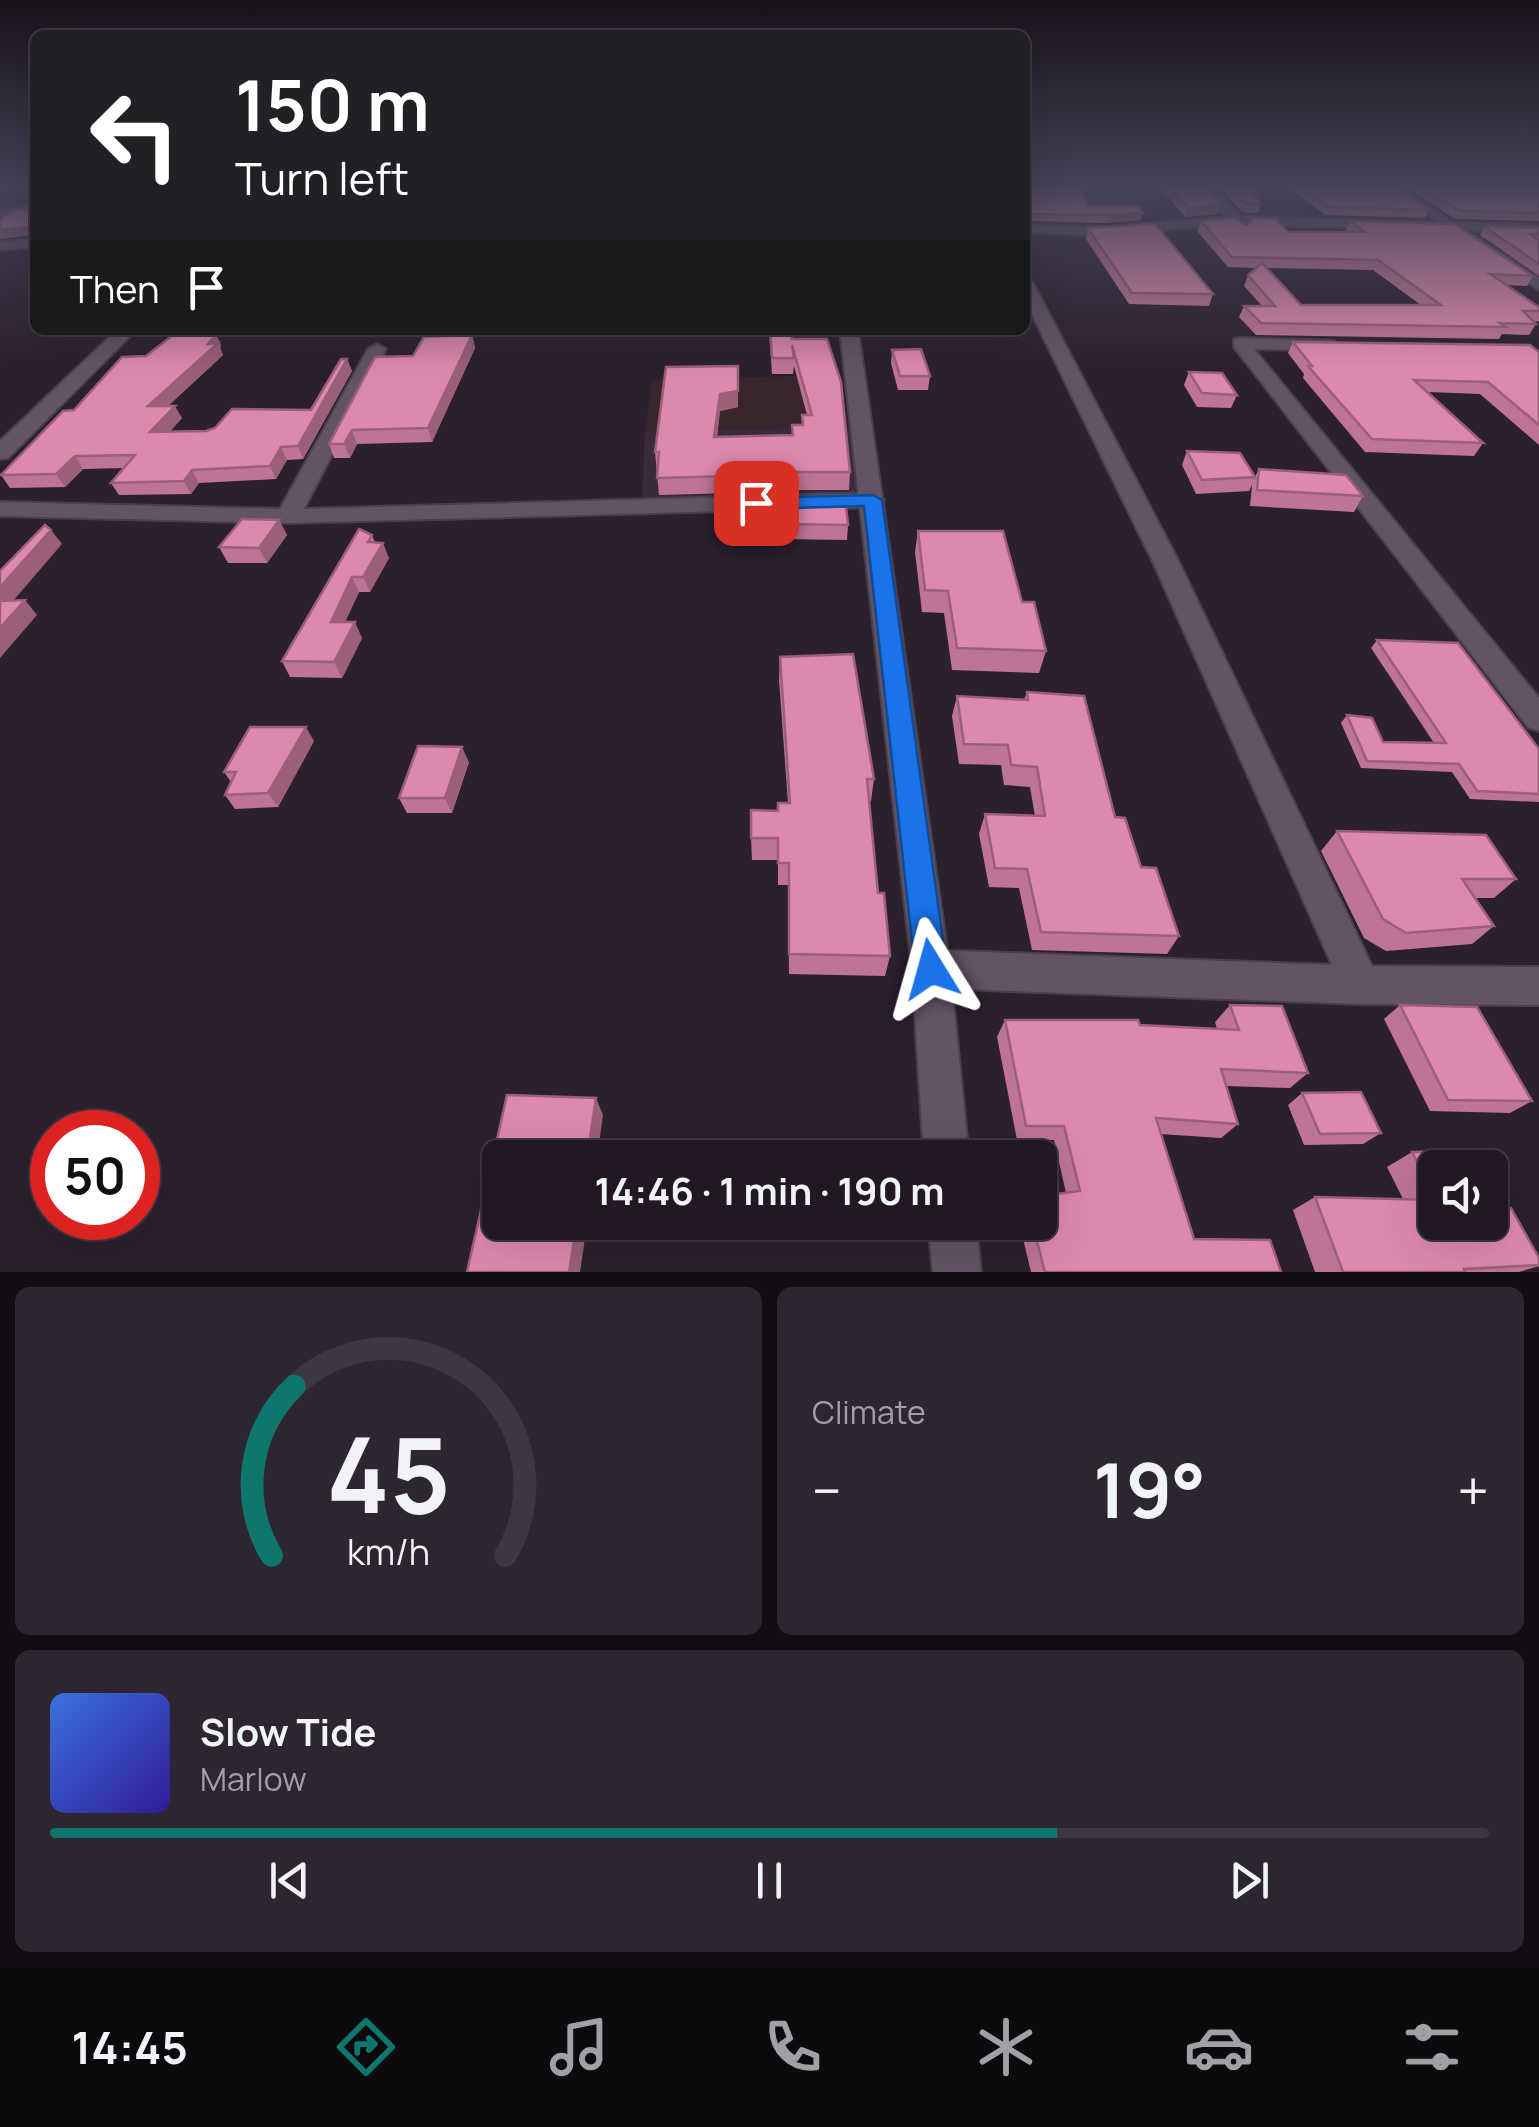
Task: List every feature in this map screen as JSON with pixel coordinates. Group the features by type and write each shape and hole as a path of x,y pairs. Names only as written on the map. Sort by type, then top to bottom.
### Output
{"street":[{"path":"1481,246 1539,285"},
{"path":"1030,294 1118,475 1166,562 1361,986"},
{"path":"0,453 122,335"},
{"path":"850,335 931,969 945,1140"},
{"path":"1360,345 1240,344 1539,719"},
{"path":"288,516 377,349"},
{"path":"0,509 288,516 873,500"},
{"path":"39,536 65,510"},
{"path":"931,969 1361,986 1539,986"},
{"path":"953,1240 956,1272"}],"shaded area":[{"path":"842,375 848,427 646,431 652,379"},
{"path":"849,427 863,496 642,505 645,431"}],"building":[{"path":"1100,246 1174,246 1213,294 1132,293"},
{"path":"1223,246 1488,246 1533,276 1490,274 1539,307 1539,311 1523,311 1536,324 1500,323 1506,327 1261,323 1244,306 1275,306 1248,275 1262,263 1301,305 1441,305 1378,260 1232,257"},
{"path":"1513,246 1539,246 1539,264"},
{"path":"215,335 208,344 218,343 148,406 175,406 150,432 206,431 215,428 232,409 311,410 341,359 347,359 298,446 281,447 270,466 192,470 184,481 111,483 135,455 75,456 56,474 1,475 63,411 74,410 122,357 146,356 172,336"},
{"path":"472,335 428,428 352,430 344,444 329,444 375,357 413,356 424,337"},
{"path":"770,335 827,339 841,382 850,472 733,472 733,476 657,478 659,452 655,452 666,367 738,366 738,391 720,394 714,437 793,435 792,425 803,425 802,415 812,415 792,345 794,358 772,358"},
{"path":"1293,342 1530,345 1539,352 1539,425 1488,382 1414,380 1483,443 1372,439 1308,366 1312,366"},
{"path":"921,349 930,376 900,376 892,350"},
{"path":"1189,372 1222,373 1237,395 1202,393"},
{"path":"1187,451 1240,453 1255,477 1202,480"},
{"path":"1259,469 1346,475 1363,496 1257,490"},
{"path":"845,497 848,525 781,524 782,498"},
{"path":"242,519 279,520 259,548 219,547"},
{"path":"45,525 51,530 0,587 0,571"},
{"path":"359,529 372,535 368,542 383,543 363,577 352,577 331,622 355,622 334,662 282,661"},
{"path":"918,531 1003,531 1022,602 1034,602 1046,651 957,648 948,591 925,590"},
{"path":"25,600 0,628 0,601"},
{"path":"1377,640 1458,643 1539,749 1539,794 1477,791 1459,764 1367,761 1347,715 1372,718 1383,742 1446,743"},
{"path":"853,654 874,779 867,779 878,893 884,893 890,956 789,954 789,863 778,863 778,838 751,838 751,810 778,811 778,803 790,803 780,657"},
{"path":"1027,692 1084,696 1115,817 1125,818 1141,867 1156,868 1179,936 1041,932 1027,869 995,868 985,814 1045,816 1037,767 1011,765 1008,745 964,744 957,696 1028,700"},
{"path":"250,727 306,727 268,793 225,795 236,772 224,772"},
{"path":"418,746 462,747 445,798 399,798"},
{"path":"1337,831 1486,835 1516,879 1462,879 1494,926 1406,933 1383,919"},
{"path":"1230,1005 1282,1006 1308,1073 1221,1069 1238,1124 1156,1118 1194,1239 1270,1240 1281,1272 1045,1272 1037,1240 1057,1240 1057,1194 1080,1191 1064,1126 1026,1126 1005,1020 1138,1020 1140,1025 1239,1030"},
{"path":"1400,1005 1477,1007 1532,1101 1448,1100"},
{"path":"1361,1092 1381,1133 1320,1134 1302,1093"},
{"path":"507,1095 596,1098 590,1140 497,1140"},
{"path":"1315,1197 1418,1200 1418,1240 1508,1240 1511,1208 1539,1258 1539,1265 1464,1269 1465,1272 1343,1272"},
{"path":"482,1206 482,1240 574,1240 569,1272 467,1272"}],"route":[{"path":"756,503 873,500 931,969"}]}
